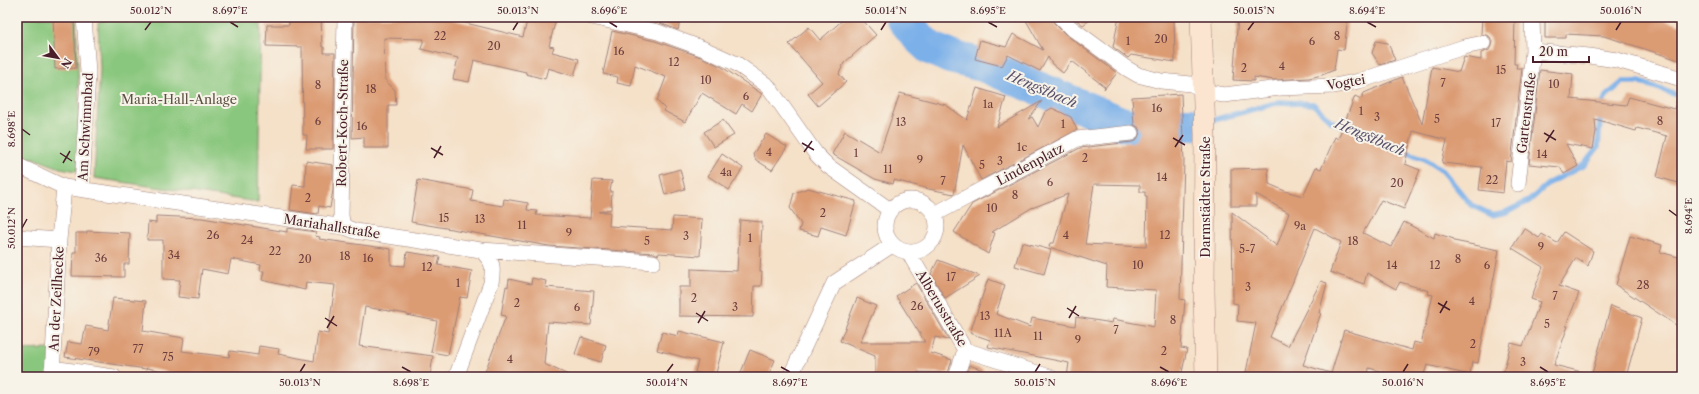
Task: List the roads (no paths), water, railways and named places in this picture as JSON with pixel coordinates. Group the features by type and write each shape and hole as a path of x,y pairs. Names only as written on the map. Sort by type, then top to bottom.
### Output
{"street":[{"name":"Am Schwimmbad","path":"82,189 88,72 84,17"},
{"name":"Robert-Koch-Straße","path":"345,17 340,215 345,227"},
{"path":"592,17 658,32 737,64 768,86 816,154 828,166 890,210"},
{"name":"Vogtei","path":"1060,17 1070,27 1126,68 1138,75 1161,81 1191,84 1205,90 1224,95 1280,88 1334,86 1359,81 1464,47 1483,43"},
{"name":"Darmstädter Straße","path":"1201,17 1205,90 1204,291 1206,377"},
{"name":"Gartenstraße","path":"1518,184 1533,51 1532,17"},
{"path":"1533,51 1617,60 1682,79"},
{"name":"Lindenplatz","path":"934,214 1078,139 1131,133"},
{"name":"Mariahallstraße","path":"17,165 64,187 345,227 355,231 481,250 653,262"},
{"path":"59,240 64,187"},
{"path":"916,200 925,204 934,214 938,224 936,234 932,242 921,251 909,253 900,250 892,245 886,235 885,224 890,210 901,202 916,200"},
{"name":"An der Zeilhecke","path":"17,237 59,240 52,372"},
{"path":"790,377 834,283 892,245"},
{"path":"456,377 491,283 493,271 492,262 481,250"},
{"name":"Alberusstraße","path":"909,253 965,350 1050,377"},
{"path":"956,377 965,350"},
{"path":"52,372 114,377"}],"waterway":[{"name":"Hengstbach","path":"902,17 918,37 930,48 950,57 983,65 1118,122 1128,125 1191,124"},
{"name":"Hengstbach","path":"1401,150 1425,159 1442,170 1471,205 1492,215 1506,212 1529,201 1549,183 1584,165 1598,147 1601,108 1606,96 1623,82 1640,82 1682,97"},
{"name":"Hengstbach","path":"1191,124 1206,122 1280,102 1313,104 1330,120 1348,129"}],"park label":[{"name":"Maria-Hall-Anlage","path":"179,99"}]}
